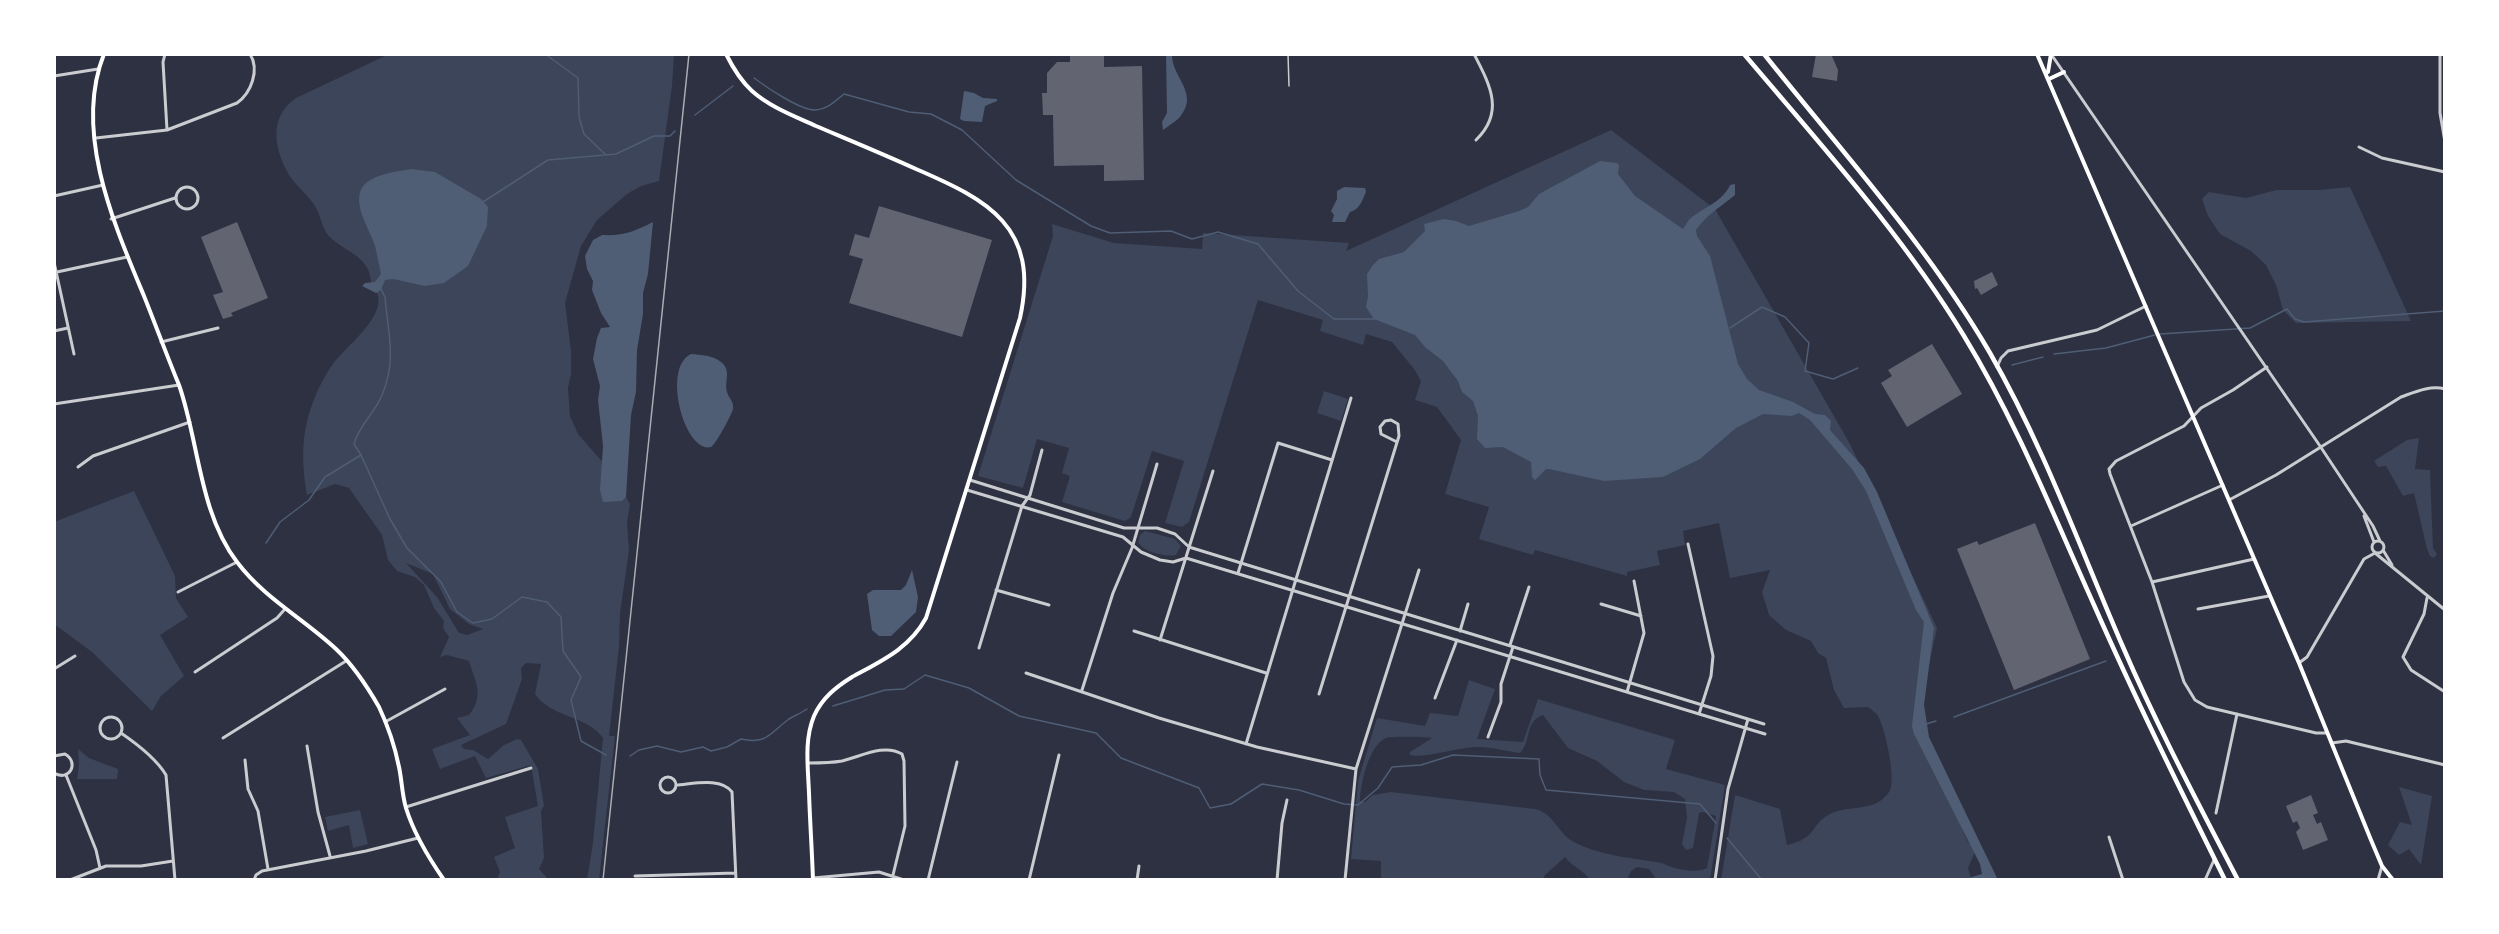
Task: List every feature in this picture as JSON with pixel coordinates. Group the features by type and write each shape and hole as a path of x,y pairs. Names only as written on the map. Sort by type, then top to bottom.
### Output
{"highway":[{"path":"1744,54 1902,244 1974,353 2028,455 2115,653 2225,880"},
{"path":"1764,54 1916,241 1960,305 1997,367 2047,467 2145,697 2238,880"}],"main road":[{"path":"104,54 98,69 93,98 96,138 111,219 179,386 191,421 206,493 225,542 237,562 285,609 336,649 362,681 385,722 399,766 406,807 418,838 444,880"},
{"path":"726,54 744,83 770,104 976,196 997,214 1012,236 1023,266 1024,299 967,490 932,600 921,627 912,639 897,652 847,681 824,699 815,714 810,731 808,763 813,879"},
{"path":"2037,54 2299,663 2382,866 2393,880"},
{"path":"2049,79 2047,68 2051,54"},
{"path":"2049,79 2064,72"}],"street":[{"path":"165,54 163,62 167,130"},
{"path":"96,138 167,130 237,103 246,97 251,85 253,74 250,54"},
{"path":"1474,54 1488,84 1493,104 1491,120 1476,140"},
{"path":"2051,54 2320,446 2361,509 2393,566"},
{"path":"2440,54 2440,113 2445,142"},
{"path":"54,76 98,69"},
{"path":"2359,147 2382,158 2445,172"},
{"path":"54,196 103,185"},
{"path":"111,219 175,198 181,188 188,186 195,189 198,200 188,209 178,205 175,198"},
{"path":"57,272 127,257"},
{"path":"54,262 74,354"},
{"path":"1997,367 2001,358 2008,351 2097,330 2146,306"},
{"path":"54,331 68,328"},
{"path":"161,342 218,328"},
{"path":"2267,367 2201,408 2184,426 2116,461 2109,469 2152,582 2184,682 2194,700 2207,707 2316,734 2328,732"},
{"path":"54,404 179,386"},
{"path":"2229,500 2276,475 2401,397 2423,389 2445,388"},
{"path":"1246,744 1351,398"},
{"path":"1319,694 1345,605 1349,597 1396,442 1400,428 1390,420 1385,421 1379,430 1384,438 1396,442"},
{"path":"78,467 93,456 191,421"},
{"path":"1238,573 1278,443 1332,460"},
{"path":"979,648 1022,506 1028,498 1042,450"},
{"path":"1082,690 1115,587 1133,545 1157,464"},
{"path":"1160,640 1213,471"},
{"path":"970,480 1124,528 1154,527 1171,532 1189,547 1240,564 1764,724"},
{"path":"2132,526 2223,485"},
{"path":"967,490 1123,537 1141,552 1166,561 1173,562 1186,558 1238,573 1765,734"},
{"path":"2361,509 2374,542 2372,548 2375,553 2393,566 2427,598 2445,610"},
{"path":"2374,542 2380,541"},
{"path":"1688,543 1713,656 1711,676 1699,714"},
{"path":"2299,663 2307,657 2364,560 2383,549"},
{"path":"2152,582 2254,559"},
{"path":"178,592 237,562"},
{"path":"1345,880 1356,768 1400,623 1406,613 1419,570"},
{"path":"1627,692 1644,637 1634,580"},
{"path":"1488,737 1501,702 1501,684 1529,587"},
{"path":"996,590 1049,605"},
{"path":"2198,609 2269,596"},
{"path":"2427,598 2424,614 2403,657 2411,670 2445,692"},
{"path":"1460,631 1468,604"},
{"path":"1601,604 1641,616"},
{"path":"195,672 277,618 285,609"},
{"path":"1134,631 1254,667 1267,673"},
{"path":"1435,698 1457,640"},
{"path":"54,669 75,656"},
{"path":"223,738 346,661"},
{"path":"1026,673 1082,690 1159,718 1246,744 1356,768"},
{"path":"385,722 445,689"},
{"path":"2216,813 2237,714"},
{"path":"108,718 118,719 122,726 121,733 116,738 108,738 101,730 102,722 108,718"},
{"path":"1715,880 1728,789 1748,719"},
{"path":"121,733 135,742 166,775 175,880"},
{"path":"2332,743 2346,741 2445,765"},
{"path":"307,746 318,812 330,856"},
{"path":"808,763 843,760 883,750 902,754 905,826 893,875"},
{"path":"54,756 62,753 71,758 73,767 66,775 54,772"},
{"path":"1029,880 1059,755"},
{"path":"245,760 248,789 258,812 268,870"},
{"path":"928,880 957,762"},
{"path":"406,807 531,768"},
{"path":"66,775 96,850 100,868"},
{"path":"667,776 674,779 676,785 674,791 667,794 660,789 659,784 667,776"},
{"path":"676,785 720,783 732,792 736,880"},
{"path":"1277,880 1282,823 1287,800"},
{"path":"2109,837 2123,880"},
{"path":"254,880 256,875 268,870 330,856 366,851 418,838"},
{"path":"2205,880 2215,859"},
{"path":"70,880 100,868 174,861"},
{"path":"1137,880 1139,866"},
{"path":"2378,880 2382,866"},
{"path":"813,879 872,872 893,875 904,880"},
{"path":"635,876 736,873"}],"lane":[{"path":"1288,54 1289,86"}],"shaded area":[{"path":"389,54 674,54 659,181 641,186 627,194 597,220 581,246 565,303 571,351 571,374 568,388 570,416 578,434 613,474 630,504 627,522 629,550 620,614 619,647 609,736 615,736 599,880 587,880 593,843 603,738 588,725 542,702 535,694 541,664 526,663 521,668 522,679 506,724 461,745 464,749 473,750 488,759 504,745 517,739 521,740 538,769 544,806 541,811 544,858 539,869 549,880 497,880 500,872 494,857 515,848 505,817 538,806 531,765 486,778 475,756 440,769 432,749 470,735 457,718 469,715 477,701 476,682 469,661 447,655 440,657 449,637 443,628 444,621 434,608 424,585 415,577 397,571 388,560 382,535 349,488 335,484 307,495 304,446 310,409 332,365 370,323 378,304 378,295 373,288 366,266 358,257 328,235 315,206 292,179 284,165 276,134 281,114 296,98","holes":["406,563 433,574 450,609 469,624 483,629 467,635 459,633 437,597"]},
{"path":"1166,54 1172,54 1175,70 1186,91 1187,98 1186,106 1180,116 1163,130 1162,122 1167,113"},
{"path":"964,91 983,98 997,99 985,106 982,122 960,119"},
{"path":"1611,130 1715,209 1850,444 1937,628 1917,720 1967,840 1975,852 1968,868 1971,879 1721,880 1735,795 1780,809 1787,845 1804,839 1819,822 1830,814 1869,806 1883,799 1889,792 1892,777 1887,742 1878,716 1868,707 1844,708 1834,690 1826,658 1818,653 1811,641 1786,630 1769,615 1762,592 1770,570 1730,578 1719,523 1683,531 1685,545 1657,551 1660,565 1627,572 1627,576 1535,550 1533,555 1479,539 1489,507 1445,494 1461,440 1437,407 1415,400 1421,381 1392,342 1366,334 1363,345 1320,331 1323,320 1258,300 1189,522 1182,527 1165,523 1184,461 1152,451 1131,517 1125,521 1062,502 1070,476 1062,473 1069,448 1037,439 1023,488 978,476 1053,236 1052,224 1114,243 1202,249 1203,233 1349,243 1346,251"},
{"path":"1600,161 1617,163 1619,165 1618,174 1635,196 1683,229 1691,218 1718,200 1730,185 1735,184 1735,195 1709,215 1696,230 1697,236 1710,256 1738,364 1747,379 1759,390 1793,402 1815,414 1825,415 1831,421 1830,430 1864,468 1877,492 1934,628 1924,705 1929,737 1998,880 1962,880 1982,874 1980,864 1912,726 1924,622 1916,610 1866,491 1852,469 1810,420 1799,413 1792,416 1763,414 1736,428 1700,459 1663,477 1604,481 1546,469 1535,480 1532,477 1531,462 1503,447 1485,448 1477,439 1478,416 1473,401 1462,392 1458,381 1443,361 1425,347 1415,335 1374,319 1366,307 1367,274 1373,265 1379,259 1404,252 1425,231 1424,224 1444,219 1469,226 1519,211 1528,207 1539,194"},
{"path":"411,169 435,172 481,199 488,207 487,226 468,266 444,283 425,286 393,279 385,280 381,290 376,293 362,286 365,283 375,282 381,274 375,246 362,214 359,197 366,183 376,177"},
{"path":"1344,187 1365,188 1366,192 1360,204 1350,212 1345,222 1332,222 1334,215 1331,211 1337,199 1337,191"},
{"path":"2350,187 2411,321 2296,323 2283,310 2276,285 2266,265 2251,251 2220,234 2208,216 2202,199 2209,192 2246,198 2276,190"},
{"path":"653,222 637,350 636,392 631,415 626,497 622,501 603,502 600,490 603,446 598,400 600,386 593,359 601,328 610,327 601,313 592,290 593,281 587,269 585,256 593,240 602,235 628,233"},
{"path":"691,354 714,358 726,369 726,388 733,409 727,423 711,447 701,446 693,437 685,424 680,408 677,391 678,375 682,362"},
{"path":"1324,391 1348,399 1341,421 1317,413"},
{"path":"2419,438 2415,469 2430,470 2433,548 2437,554 2434,558 2430,556 2427,549 2414,493 2403,496 2386,466 2378,467 2374,461 2407,440"},
{"path":"134,491 175,576 176,598 188,617 160,635 184,676 161,696 152,711 92,652 54,624 54,522"},
{"path":"1145,531 1175,539 1181,546 1176,555 1160,554 1144,549 1138,542 1140,535"},
{"path":"912,570 918,597 916,612 891,636 879,636 872,630 867,594 873,590 901,590 906,585"},
{"path":"1469,680 1495,689 1477,739 1523,742 1538,699 1675,740 1666,769 1725,785 1710,880 1660,880 1656,879 1649,869 1637,867 1631,871 1627,880 1590,880 1565,857 1545,875 1543,880 1381,880 1381,861 1351,859 1358,781 1377,718 1425,726 1430,713 1458,716","holes":["1543,715 1568,748 1597,761 1624,782 1644,790 1674,792 1685,799 1687,818 1682,844 1686,850 1693,848 1699,813 1716,816 1707,868 1697,871 1684,870 1662,863 1617,856 1584,847 1564,834 1547,815 1535,809 1391,792 1373,795 1365,802 1360,801 1370,757 1380,742 1386,738 1432,738 1410,752 1410,755 1416,756 1477,747 1520,753 1533,722"]},
{"path":"78,749 89,758 118,769 117,779 77,779"},
{"path":"2399,787 2432,796 2421,865 2409,849 2399,855 2388,845 2400,822 2412,825"},
{"path":"360,810 368,844 353,848 349,825 328,831 325,817"}],"building":[{"path":"1816,54 1831,54 1838,70 1837,81 1812,77"},
{"path":"1104,55 1104,67 1142,66 1144,180 1104,181 1104,165 1054,166 1053,115 1043,115 1042,93 1047,93 1047,73 1057,62 1070,62 1070,56"},
{"path":"879,206 992,240 962,337 849,303 863,259 849,255 855,234 869,238"},
{"path":"237,222 268,298 231,313 233,316 223,319 213,295 223,292 201,237"},
{"path":"1992,272 1998,285 1981,295 1977,288 1975,289 1974,281"},
{"path":"1932,344 1962,394 1907,427 1881,383 1892,376 1888,370"},
{"path":"2035,523 2090,659 2014,690 1957,549 1977,541 1979,545"},
{"path":"2311,795 2318,813 2313,815 2317,824 2321,822 2328,840 2303,850 2296,832 2300,828 2297,821 2293,823 2286,806"}],"waterway":[{"path":"545,54 578,78 579,117 584,134 606,155"},
{"path":"754,78 784,98 810,109 824,108 844,94 909,112 931,114 962,130 1016,180 1091,226 1110,233 1171,231 1192,239 1218,232 1258,244 1298,291 1334,319 1380,319"},
{"path":"695,115 733,86"},
{"path":"483,202 548,160 616,154 654,136 670,136 675,131"},
{"path":"361,455 354,444 356,437 379,401 389,370 389,335 385,297 381,289"},
{"path":"1730,328 1762,307 1785,317 1809,343 1805,371 1833,379 1858,368"},
{"path":"2160,334 2250,328 2287,309 2295,319 2304,322 2445,311"},
{"path":"2054,354 2106,348 2155,335"},
{"path":"2012,365 2043,357"},
{"path":"266,543 280,522 309,500 325,477 361,455 390,519 407,548 441,582 457,612 473,623 492,619 522,597 547,602 561,617 563,651 581,677 571,700 581,741 606,755"},
{"path":"1954,717 2106,661"},
{"path":"833,706 885,690 904,689 925,675 969,688 1019,716 1096,733 1121,758 1199,788 1210,808 1231,804 1262,784 1299,790 1344,804 1358,805 1378,788 1392,767 1421,765 1453,755 1539,759 1540,775 1546,790 1700,804 1716,823"},
{"path":"630,756 639,750 657,746 681,752 703,747 711,751 727,747 741,739 763,739 789,719 807,709"},
{"path":"1926,724 1936,721"},
{"path":"1727,838 1762,880"}],"railway":[{"path":"603,880 689,54"}]}
